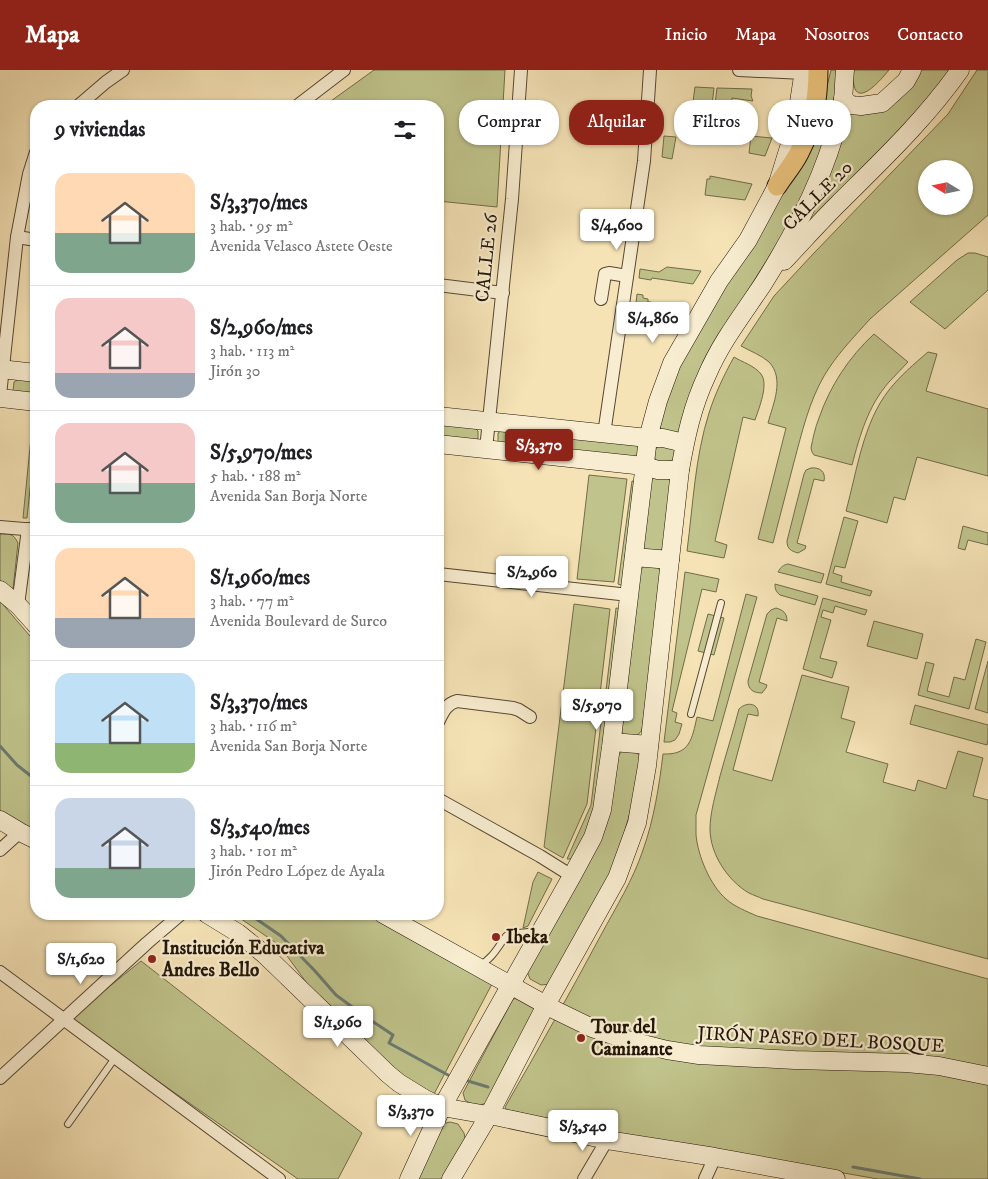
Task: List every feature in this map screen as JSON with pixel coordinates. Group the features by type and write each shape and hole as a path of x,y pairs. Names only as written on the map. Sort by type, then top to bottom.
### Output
{"main road":[{"path":"451,1179 489,1115 546,1005 617,878 636,823 647,766 680,470 684,443 693,407 707,374 723,344 764,283 796,227 834,138 843,98 845,70"},
{"path":"843,98 852,106 882,104 906,81 912,70"},
{"name":"CALLE 20","path":"764,283 836,206 908,134 954,70"},
{"path":"409,1179 442,1107 593,837 602,810 612,742 644,466 644,438 672,363 719,281 748,240 777,186 798,154 814,115 817,96 808,71"},
{"path":"1,369 30,372"},
{"path":"0,397 30,401"},
{"path":"444,417 644,438 663,438 684,443"},
{"path":"444,445 644,466 658,470 680,470"},
{"path":"634,557 670,560"},
{"path":"0,590 30,618"},
{"path":"612,742 649,745"},
{"path":"0,820 28,836"},
{"path":"217,920 238,933 264,954 388,1074 399,1083 442,1107 607,1140 836,1179"},
{"name":"JIRÓN PASEO DEL BOSQUE","path":"394,920 546,1005 592,1028 627,1040 667,1050 699,1054 795,1060 906,1063 939,1066 988,1076"}],"street":[{"path":"85,100 123,70"},
{"path":"305,100 344,70"},
{"name":"CALLE 26","path":"486,450 512,199 521,70"},
{"path":"604,434 644,161 650,70"},
{"path":"739,70 808,71"},
{"path":"0,397 1,369 17,237 30,171"},
{"path":"17,237 30,239"},
{"path":"601,298 605,274 627,276"},
{"path":"444,287 502,293"},
{"path":"0,527 30,530"},
{"path":"18,605 30,541"},
{"path":"444,575 629,595"},
{"path":"444,711 451,702 457,700 513,708 530,717"},
{"path":"444,802 572,876"},
{"path":"0,850 28,836"},
{"path":"0,1078 173,920"},
{"path":"0,972 273,1177"},
{"path":"584,1179 607,1140"},
{"path":"704,1179 715,1157"}],"lane":[{"path":"691,714 721,603"},
{"path":"477,966 492,956 509,934 541,931"},
{"path":"68,1124 115,1058"}],"green space":[{"path":"374,70 505,70 503,100 459,100 459,145 501,145 497,207 444,202 444,100 332,100"},
{"path":"831,70 840,70 835,100 824,100"},
{"path":"853,70 889,70 872,88 861,93 857,92 854,86"},
{"path":"920,70 952,70 894,144 813,223 805,220 835,145 851,145 851,109 864,112"},
{"path":"977,70 988,70 988,215 870,319 834,360 814,396 806,418 773,543 758,539 786,428 768,423 775,400 777,384 774,369 769,362 759,355 741,346 774,296 948,114"},
{"path":"695,87 714,88 713,100 693,100"},
{"path":"717,88 752,89 753,100 732,98 732,100 716,100"},
{"path":"664,136 674,137 672,159 662,157"},
{"path":"758,137 768,138 769,145 765,156 749,153 750,145 758,145"},
{"path":"812,145 825,145 790,223 713,346 681,430 673,435 662,432 658,422 666,395 691,339"},
{"path":"710,176 752,184 745,200 705,195 707,179 710,179"},
{"path":"968,253 988,257 988,290 945,329 910,302 957,260"},
{"path":"667,267 701,271 693,284 639,278 640,269 659,272"},
{"path":"637,294 643,295 643,298 651,302 648,324 634,322"},
{"path":"874,334 908,362 889,382 875,401 862,432 852,465 814,455 811,448 823,406 841,373 856,352"},
{"path":"928,352 937,354 926,391 988,409 988,476 917,457 905,500 894,497 887,523 846,511 867,432 880,403 898,380"},
{"path":"734,357 752,366 761,374 764,390 755,420 743,417 715,541 727,545 724,558 687,551 697,464 704,430 717,392"},
{"path":"20,378 30,379 30,395 13,391 14,382"},
{"path":"444,423 473,426 478,431 478,439 472,442 444,440"},
{"path":"505,428 641,445 639,458 503,446 498,441 498,433"},
{"path":"661,444 673,448 675,451 673,461 657,462 654,452"},
{"path":"30,447 30,489 27,518 23,518"},
{"path":"817,468 822,471 824,481 814,479 797,543 806,546 805,549 798,553 790,549 787,541 804,474 806,470"},
{"path":"589,475 627,479 614,582 577,579"},
{"path":"655,475 666,476 671,482 663,549 655,553 647,552 642,546 650,481"},
{"path":"632,481 636,482 624,582 621,585 618,584"},
{"path":"844,517 858,521 845,568 835,566 833,573 842,576 841,582 872,591 870,596 826,584"},
{"path":"963,526 988,533 988,545 968,540 965,550 958,548"},
{"path":"0,534 11,535 18,543 13,589 9,591 0,585"},
{"path":"646,564 656,565 662,573 642,730 637,736 624,735 619,728 639,572"},
{"path":"788,564 824,574 821,583 778,572 782,566"},
{"path":"685,572 719,579 716,592 702,589 672,711 677,713 675,722 682,724 675,740 664,742"},
{"path":"775,584 818,596 815,605 780,595 776,590"},
{"path":"746,594 757,597 696,815 697,843 702,861 715,886 726,899 737,907 757,916 988,979 988,1179 878,1179 631,1136 507,1110 505,1107 566,1000 624,893 639,861 653,815 663,754 672,754 684,749 691,739 697,717 713,721"},
{"path":"823,598 867,610 865,615 835,606 833,613 823,610 821,617 831,620 820,658 837,662 832,678 803,669"},
{"path":"0,601 30,636 30,828 0,811"},
{"path":"574,604 610,609 587,804 563,858 544,847"},
{"path":"616,608 622,609 610,708 604,707"},
{"path":"776,608 784,612 787,621 777,618 759,682 767,685 762,693 756,692 750,689 748,681 767,614"},
{"path":"708,614 724,618 714,655 698,651"},
{"path":"874,621 923,634 917,659 867,646"},
{"path":"976,639 986,642 969,709 918,695 926,662 934,664 927,691 949,697 954,677 965,680"},
{"path":"988,661 988,713 975,709"},
{"path":"802,675 849,687 841,718 855,722 846,752 888,764 883,782 915,791 918,780 946,789 958,751 983,758 973,796 988,800 988,959 763,899 741,888 727,874 713,848 710,823 720,776 739,709 749,704 755,706 758,716 748,714 733,770 772,781"},
{"path":"915,705 988,725 987,745 910,724"},
{"path":"602,714 610,714 599,807 572,859 567,859 591,805"},
{"path":"623,750 636,752 641,757 635,795 614,868 550,984 541,985 530,979 527,971 589,859 618,756"},
{"path":"538,872 552,879 528,926 523,928 533,882"},
{"path":"243,920 383,920 492,984 434,1094 395,1071 317,997 279,945"},
{"path":"141,961 362,1133 338,1179 298,1179 69,1019"},
{"path":"520,998 533,1005 535,1011 488,1102 476,1107 465,1100 463,1093 513,999"},
{"path":"450,1122 458,1124 464,1133 466,1143 447,1179 417,1179 442,1124"}],"waterway":[{"path":"0,746 17,765 30,775"},
{"path":"258,920 281,936 336,995 393,1035 389,1043 448,1075"},
{"path":"468,1081 488,1087"},
{"path":"853,1167 920,1179"}],"place":[{"name":"Ibeka","path":"496,937"},
{"name":"Institución Educativa Andres Bello","path":"152,959"},
{"name":"Tour del Caminante","path":"581,1038"}]}
